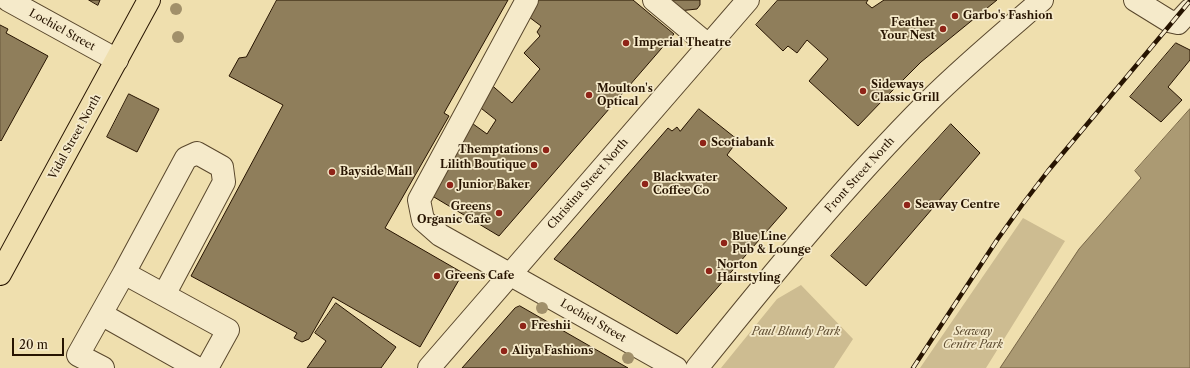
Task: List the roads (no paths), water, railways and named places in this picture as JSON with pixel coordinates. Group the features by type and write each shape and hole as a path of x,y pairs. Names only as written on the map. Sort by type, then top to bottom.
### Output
{"main road":[{"name":"Vidal Street North","path":"0,274 150,0"}],"street":[{"name":"Lochiel Street","path":"8,0 117,60"},
{"name":"Lochiel Street","path":"527,0 419,200 424,220 440,235 676,368"},
{"path":"654,0 708,45"},
{"name":"Christina Street North","path":"429,368 748,0"},
{"name":"Front Street North","path":"697,368 777,269 871,161 930,99 1042,0"},
{"path":"1135,0 1169,21 1178,23 1190,10"},
{"path":"103,368 78,355 186,158 197,153 222,167 224,182 164,295"},
{"path":"124,273 228,330 207,368"},
{"path":"101,314 197,368"}],"railway":[{"path":"913,368 997,240 1022,205 1048,171 1190,1"}],"place":[{"name":"Garbo's Fashion","path":"955,16"},
{"name":"Feather Your Nest","path":"943,29"},
{"name":"Imperial Theatre","path":"626,43"},
{"name":"Sideways Classic Grill","path":"863,91"},
{"name":"Moulton's Optical","path":"589,95"},
{"name":"Scotiabank","path":"703,143"},
{"name":"Themptations","path":"546,150"},
{"name":"Lilith Boutique","path":"534,165"},
{"name":"Bayside Mall","path":"332,172"},
{"name":"Blackwater Coffee Co","path":"645,184"},
{"name":"Junior Baker","path":"450,185"},
{"name":"Seaway Centre","path":"907,205"},
{"name":"Greens Organic Cafe","path":"499,213"},
{"name":"Blue Line Pub & Lounge","path":"724,243"},
{"name":"Norton Hairstyling","path":"709,271"},
{"name":"Greens Cafe","path":"437,276"},
{"name":"Freshii","path":"523,326"},
{"name":"Aliya Fashions","path":"504,351"}],"park label":[{"name":"Paul Blundy Park","path":"796,332"},
{"name":"Seaway Centre Park","path":"973,338"}]}
